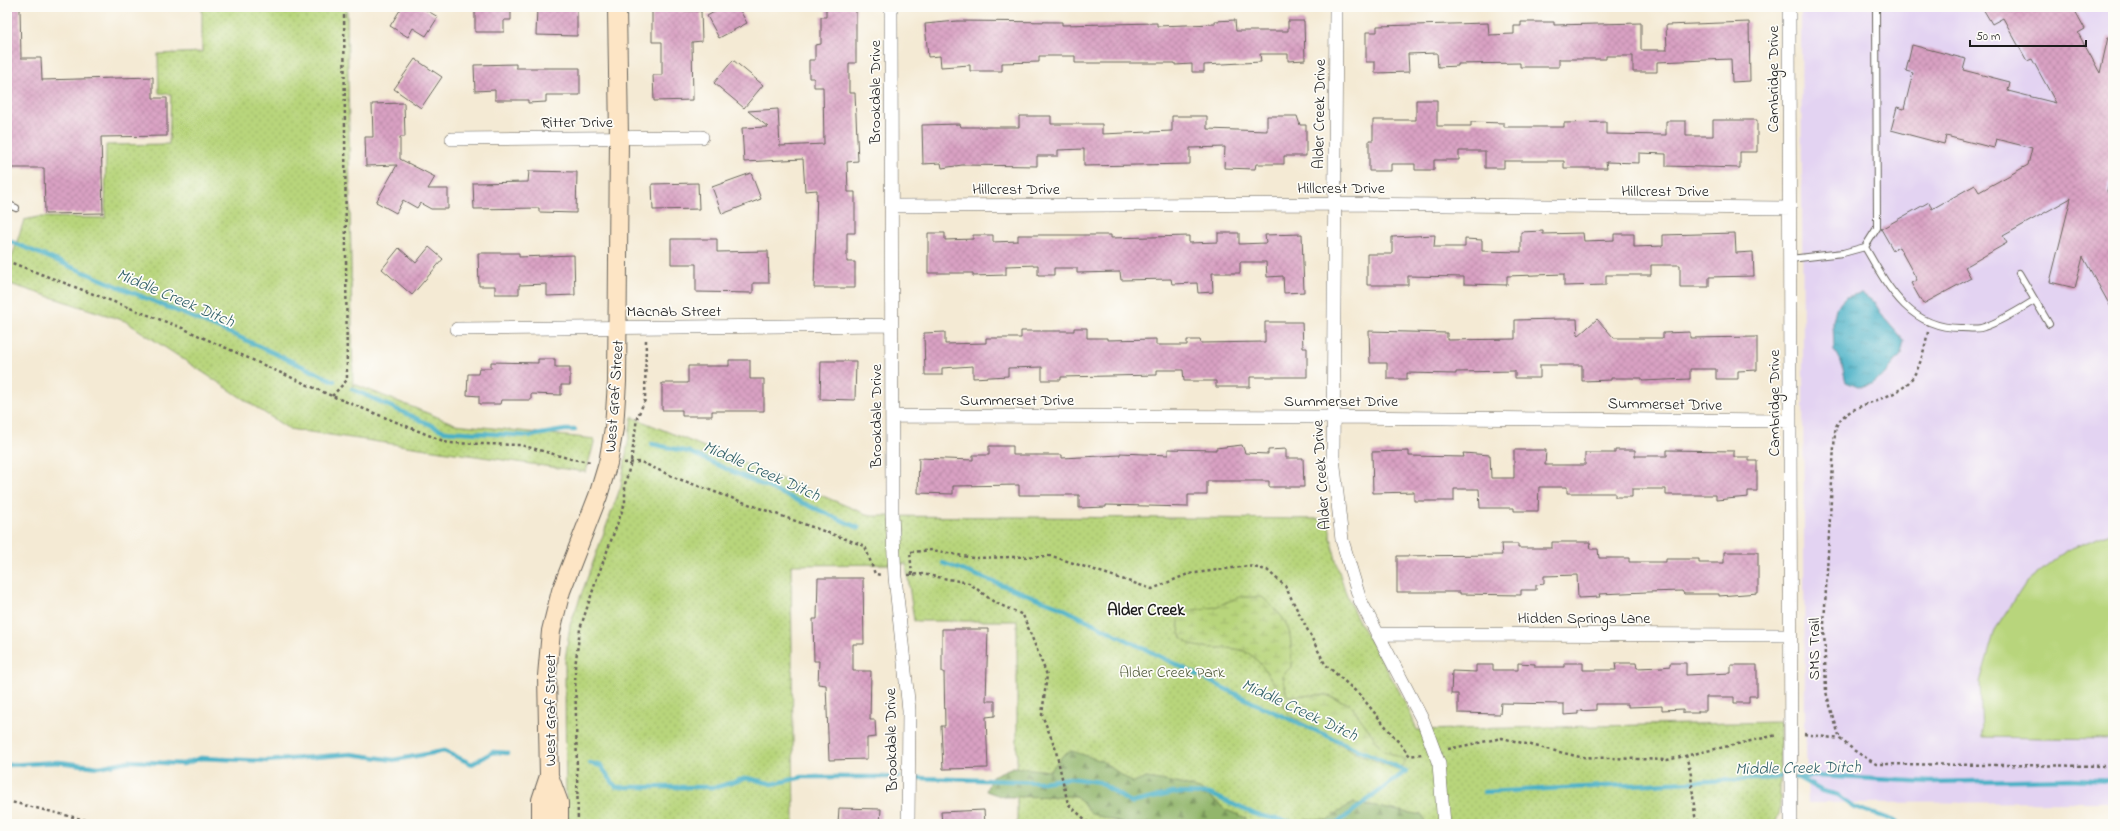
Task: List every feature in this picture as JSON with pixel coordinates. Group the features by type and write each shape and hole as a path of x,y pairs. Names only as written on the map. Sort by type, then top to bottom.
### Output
{"main road":[{"name":"West Graf Street","path":"541,824 541,800 548,776 547,676 551,631 561,591 598,496 608,463 614,428 618,382 619,138 617,7"},
{"name":"West Graf Street","path":"548,776 559,803 559,824"}],"street":[{"name":"Brookdale Drive","path":"892,7 892,514 894,561 908,710 908,824"},
{"name":"Alder Creek Drive","path":"1336,7 1333,204 1332,457 1342,540 1360,600 1423,721 1439,764 1444,824"},
{"name":"Cambridge Drive","path":"1789,7 1791,824"},
{"name":"Ritter Drive","path":"452,139 702,137"},
{"name":"Hillcrest Drive","path":"892,206 1333,204 1790,208"},
{"name":"Macnab Street","path":"457,329 892,325"},
{"name":"Summerset Drive","path":"892,416 1332,417 1790,421"},
{"name":"Hidden Springs Lane","path":"1377,634 1790,635"},
{"name":"Cambridge Drive","path":"1785,824 1790,798"}],"lane":[{"path":"1790,259 1843,253 1865,247 1877,228 1876,7"},
{"path":"7,204 16,208"},
{"path":"1865,247 1887,284 1910,312 1930,323 1950,328 1982,328 2007,317 2036,300"},
{"path":"2019,273 2049,324"}],"path":[{"path":"332,396 347,380 344,7"},
{"name":"SMS Trail","path":"1840,739 1826,692 1824,624 1834,446 1837,423 1850,412 1880,401 1908,383 1921,363 1930,323"},
{"path":"578,824 575,667 579,637 596,581 625,503 626,484 631,462 637,418 645,400 646,340"},
{"path":"912,575 910,552 933,550 972,558 1052,556 1152,589 1188,574 1248,566 1267,570 1284,586 1324,664 1360,695 1410,756 1502,738 1580,757 1667,760 1790,732 1840,739 1855,752 1876,764 2113,766"},
{"path":"1686,755 1691,775 1695,816 1700,824"},
{"path":"1061,772 1068,804 1090,824"},
{"path":"7,801 102,824"}],"shaded area":[{"path":"1801,7 2113,7 2113,802 1808,803 1805,722"}],"green space":[{"path":"202,7 347,7 353,388 354,384 455,424 595,439 586,472 289,429 125,321 7,283 7,272 24,220 38,217 105,218 106,145 169,144 171,94 159,93 158,54 202,52"},
{"name":"Alder Creek Park","path":"632,417 871,516 1328,519 1332,543 1349,601 1362,627 1404,699 1417,730 1780,722 1780,811 1775,824 1017,824 1017,621 914,621 906,564 791,565 794,824 566,824 565,661 570,625 621,486"},
{"path":"2113,532 2113,739 1982,737 1980,682 1995,630 2025,584 2067,550"},
{"path":"1239,597 1262,597 1279,613 1288,628 1291,644 1291,667 1283,675 1287,696 1326,695 1350,704 1383,750 1406,760 1400,771 1356,753 1291,716 1287,712 1268,673 1248,653 1228,648 1193,645 1185,641 1180,632 1179,619 1187,611 1215,607"},
{"path":"1072,751 1102,761 1133,783 1147,778 1200,789 1226,810 1246,818 1246,824 1125,824 1092,814 1076,796 1003,797 986,791 992,776 1013,767 1050,771 1063,755"},
{"path":"1354,803 1422,815 1426,824 1300,824 1304,820 1328,820 1344,808"}],"water":[{"path":"1861,293 1874,302 1884,318 1904,341 1901,355 1885,374 1872,384 1858,387 1846,382 1842,365 1834,350 1833,321 1836,308 1846,297"}],"building":[{"path":"7,7 20,7 21,58 41,58 42,80 153,77 153,98 167,98 167,136 101,137 103,213 45,214 44,168 7,168"},
{"path":"402,7 421,7 438,17 426,36 413,28 408,37 390,26"},
{"path":"489,7 511,7 511,20 504,20 504,32 475,32 475,10 489,10"},
{"path":"537,7 577,7 577,36 536,35"},
{"path":"652,7 675,7 676,11 701,11 702,41 692,42 693,100 654,101 653,75 662,75 662,42 652,42"},
{"path":"723,7 738,7 747,23 719,38 707,16"},
{"path":"826,7 856,7 856,63 849,63 849,93 855,93 858,161 847,162 848,192 855,192 855,233 847,233 847,262 855,262 855,288 814,288 817,190 805,191 803,159 744,162 742,128 768,127 748,111 778,109 780,146 824,144 823,87 814,87 814,78 809,78 809,60 815,60 815,45 821,44 821,17 826,17"},
{"path":"1982,7 2073,7 2085,29 2078,33 2100,73 2108,37 2113,38 2113,168 2107,191 2113,201 2113,311 2083,257 2075,288 2050,282 2071,198 2003,236 2007,243 1965,267 1971,278 1923,304 1911,283 1917,280 1899,247 1893,250 1881,229 1929,202 1932,209 1975,185 1979,192 2028,165 2032,148 1996,139 1994,148 1946,136 1944,144 1891,130 1897,107 1904,109 1913,73 1906,71 1912,45 1966,59 1963,70 2010,82 2008,91 2056,103 2032,59 2027,61 2003,18 1992,24"},
{"path":"1235,20 1236,31 1288,31 1288,21 1304,21 1305,60 1288,61 1288,54 1260,54 1261,62 1204,65 1204,72 1192,72 1192,64 1075,63 1075,56 1039,56 1039,62 1002,63 1002,71 970,71 970,65 941,67 940,56 928,57 925,24 957,21 1062,22 1062,25 1157,23 1157,26 1215,24 1215,21"},
{"path":"1521,22 1554,22 1554,25 1641,23 1641,50 1667,50 1666,25 1749,22 1750,81 1732,82 1731,59 1657,62 1657,72 1633,72 1633,56 1606,56 1606,59 1559,59 1559,67 1520,67 1520,63 1458,64 1458,66 1438,67 1437,53 1408,54 1409,72 1375,73 1375,62 1366,62 1366,32 1377,32 1377,26 1488,23 1489,35 1514,34 1514,26 1521,26"},
{"path":"415,59 442,77 421,108 394,89"},
{"path":"733,60 763,85 744,108 714,83"},
{"path":"516,64 516,68 580,68 580,95 546,95 546,102 528,103 528,100 495,100 495,90 475,91 474,65"},
{"path":"1416,100 1437,100 1437,126 1471,126 1471,122 1504,123 1504,127 1564,127 1564,123 1606,122 1606,134 1666,135 1666,121 1686,121 1686,136 1713,136 1713,120 1757,120 1757,152 1740,152 1740,168 1666,166 1666,154 1639,153 1639,163 1606,162 1607,168 1564,168 1564,161 1504,161 1504,168 1485,168 1485,151 1459,151 1459,160 1434,160 1434,170 1415,170 1415,164 1391,164 1391,171 1369,171 1369,140 1373,140 1373,120 1416,120"},
{"path":"404,103 405,137 400,137 400,159 435,177 428,189 448,189 448,209 431,209 420,203 417,208 403,200 396,213 376,202 397,165 366,166 365,137 373,137 372,104"},
{"path":"1019,116 1051,116 1051,124 1102,124 1102,134 1172,131 1172,116 1207,116 1207,129 1267,131 1267,116 1297,116 1300,125 1306,125 1306,156 1284,156 1284,164 1256,164 1255,169 1224,168 1225,147 1190,148 1190,164 1084,166 1084,149 1058,150 1058,156 1037,156 1037,166 962,165 942,168 941,163 923,164 922,125 960,124 961,127 1019,127"},
{"path":"529,171 577,172 576,213 539,212 539,208 474,209 473,183 528,182"},
{"path":"751,173 761,199 722,214 712,187"},
{"path":"698,183 699,209 653,210 652,184"},
{"path":"1543,231 1543,234 1583,233 1584,241 1614,240 1614,234 1634,234 1634,247 1663,246 1663,235 1735,233 1736,253 1753,252 1754,276 1709,277 1709,287 1680,287 1680,265 1651,265 1651,275 1606,275 1606,285 1564,286 1564,274 1507,276 1507,285 1464,284 1464,277 1408,276 1408,285 1367,285 1367,254 1392,254 1392,237 1435,235 1434,247 1465,247 1465,239 1482,240 1482,251 1521,252 1521,232"},
{"path":"928,233 945,233 945,240 973,239 973,235 993,235 993,242 1018,241 1018,235 1111,235 1111,238 1189,236 1189,243 1218,242 1218,233 1239,233 1239,244 1266,243 1265,235 1302,234 1304,292 1284,293 1283,276 1267,277 1266,262 1240,262 1240,273 1212,273 1213,292 1198,293 1197,283 1172,284 1171,279 1121,280 1120,272 1077,273 1077,268 1054,268 1054,275 1038,275 1038,265 1006,266 1006,275 973,276 973,273 928,273"},
{"path":"671,239 717,239 717,252 768,251 769,283 753,283 753,293 696,292 696,264 671,264"},
{"path":"429,247 443,259 412,295 382,269 399,248 416,263"},
{"path":"478,253 519,253 519,257 574,255 575,295 547,296 547,284 519,285 519,294 495,294 495,286 479,286"},
{"path":"1577,319 1578,336 1597,319 1614,338 1663,338 1663,333 1690,332 1690,338 1757,337 1757,370 1738,371 1738,379 1716,379 1716,369 1690,369 1690,379 1642,381 1642,378 1611,378 1611,380 1582,381 1582,365 1540,365 1540,378 1515,378 1515,371 1456,372 1456,374 1407,373 1407,379 1387,379 1387,363 1370,363 1369,331 1447,333 1447,340 1515,339 1515,320"},
{"path":"1265,322 1302,322 1303,348 1307,348 1307,377 1250,377 1250,387 1216,387 1216,381 1184,381 1183,370 1157,370 1157,375 1061,377 1061,380 1042,380 1042,367 1008,368 1008,376 973,378 973,366 942,368 942,375 925,375 924,333 945,332 945,344 986,343 986,338 1021,338 1021,331 1074,331 1074,328 1087,328 1087,338 1107,338 1107,340 1156,339 1156,345 1187,345 1187,340 1200,340 1201,343 1265,342"},
{"path":"538,359 555,359 555,367 570,367 570,385 561,385 561,395 531,394 531,400 501,400 500,404 479,404 479,396 467,395 468,374 478,374 479,368 491,368 491,362 538,363"},
{"path":"729,360 750,360 750,379 764,379 764,411 712,411 712,416 682,416 682,410 662,410 662,383 688,383 688,366 729,366"},
{"path":"821,361 856,361 855,400 820,399"},
{"path":"1242,445 1245,453 1268,454 1268,450 1286,449 1286,458 1303,458 1304,487 1269,487 1269,481 1207,481 1207,495 1188,495 1188,507 1106,505 1106,507 1079,508 1079,495 1019,495 1019,485 953,486 953,494 918,493 919,458 973,460 973,455 989,455 989,446 1013,446 1013,455 1062,455 1062,458 1120,455 1120,453 1168,455 1168,449 1216,450 1216,448"},
{"path":"1514,450 1546,450 1545,465 1585,465 1585,453 1615,453 1615,450 1635,450 1635,456 1667,456 1667,450 1734,451 1734,457 1749,457 1749,461 1757,461 1757,491 1748,491 1748,497 1716,500 1716,495 1666,495 1666,489 1632,489 1632,497 1615,497 1615,493 1567,493 1567,487 1539,487 1538,511 1514,511 1514,508 1480,508 1479,489 1454,489 1454,501 1414,501 1414,492 1373,493 1372,452 1409,451 1409,456 1464,457 1463,453 1490,455 1491,478 1514,478"},
{"path":"1552,542 1590,542 1591,549 1598,549 1599,558 1629,558 1629,562 1666,562 1666,559 1699,559 1699,563 1724,563 1724,552 1758,552 1758,593 1719,596 1719,594 1684,594 1682,591 1599,594 1600,597 1578,598 1577,575 1544,576 1544,584 1536,585 1536,590 1521,590 1521,595 1460,594 1460,592 1397,592 1397,556 1502,555 1501,544 1518,544 1518,548 1552,548"},
{"path":"818,578 863,578 864,644 853,644 853,671 871,671 870,720 875,720 876,737 867,738 867,759 829,760 826,685 818,684 819,661 814,661 813,619 817,619"},
{"path":"942,629 988,629 986,701 995,701 995,716 986,717 988,768 943,769 941,726 945,726 944,672 942,672"},
{"path":"1518,663 1535,664 1535,667 1564,667 1564,663 1583,663 1583,670 1616,670 1615,663 1636,663 1637,668 1670,666 1670,663 1686,663 1686,675 1731,673 1731,665 1757,665 1757,696 1749,696 1749,703 1734,703 1734,697 1706,697 1706,711 1698,711 1698,713 1683,713 1683,709 1662,710 1662,706 1628,707 1628,704 1596,704 1596,710 1578,711 1578,714 1564,715 1564,704 1501,703 1500,714 1458,713 1458,694 1451,694 1452,671 1476,672 1476,665 1493,665 1493,670 1518,670"},
{"path":"839,808 881,809 880,824 838,824"},
{"path":"984,810 985,824 942,824 941,812"}],"waterway":[{"name":"Middle Creek Ditch","path":"7,240 239,337 334,381"},
{"name":"Middle Creek Ditch","path":"352,389 444,431 530,436 565,430 575,430"},
{"name":"Middle Creek Ditch","path":"652,444 689,452 859,528"},
{"name":"Middle Creek Ditch","path":"943,563 1058,606 1256,704 1406,771 1336,824 1324,824"},
{"path":"7,765 59,762 99,767 130,761 183,764 201,758 267,761 351,754 394,760 444,751 472,764 493,752 507,753"},
{"path":"590,763 601,766 616,787 717,787 747,778 773,784 802,777 898,777"},
{"name":"Middle Creek Ditch","path":"1484,792 1818,776 1930,782 2071,779 2113,781"},
{"path":"919,778 1043,782 1069,778 1099,782 1131,803 1173,793 1210,794 1257,815 1300,824"},
{"path":"1799,778 1822,791 1838,795 1855,807 1894,821 1898,824"}],"district":[{"name":"Alder Creek","path":"1146,609"}]}
